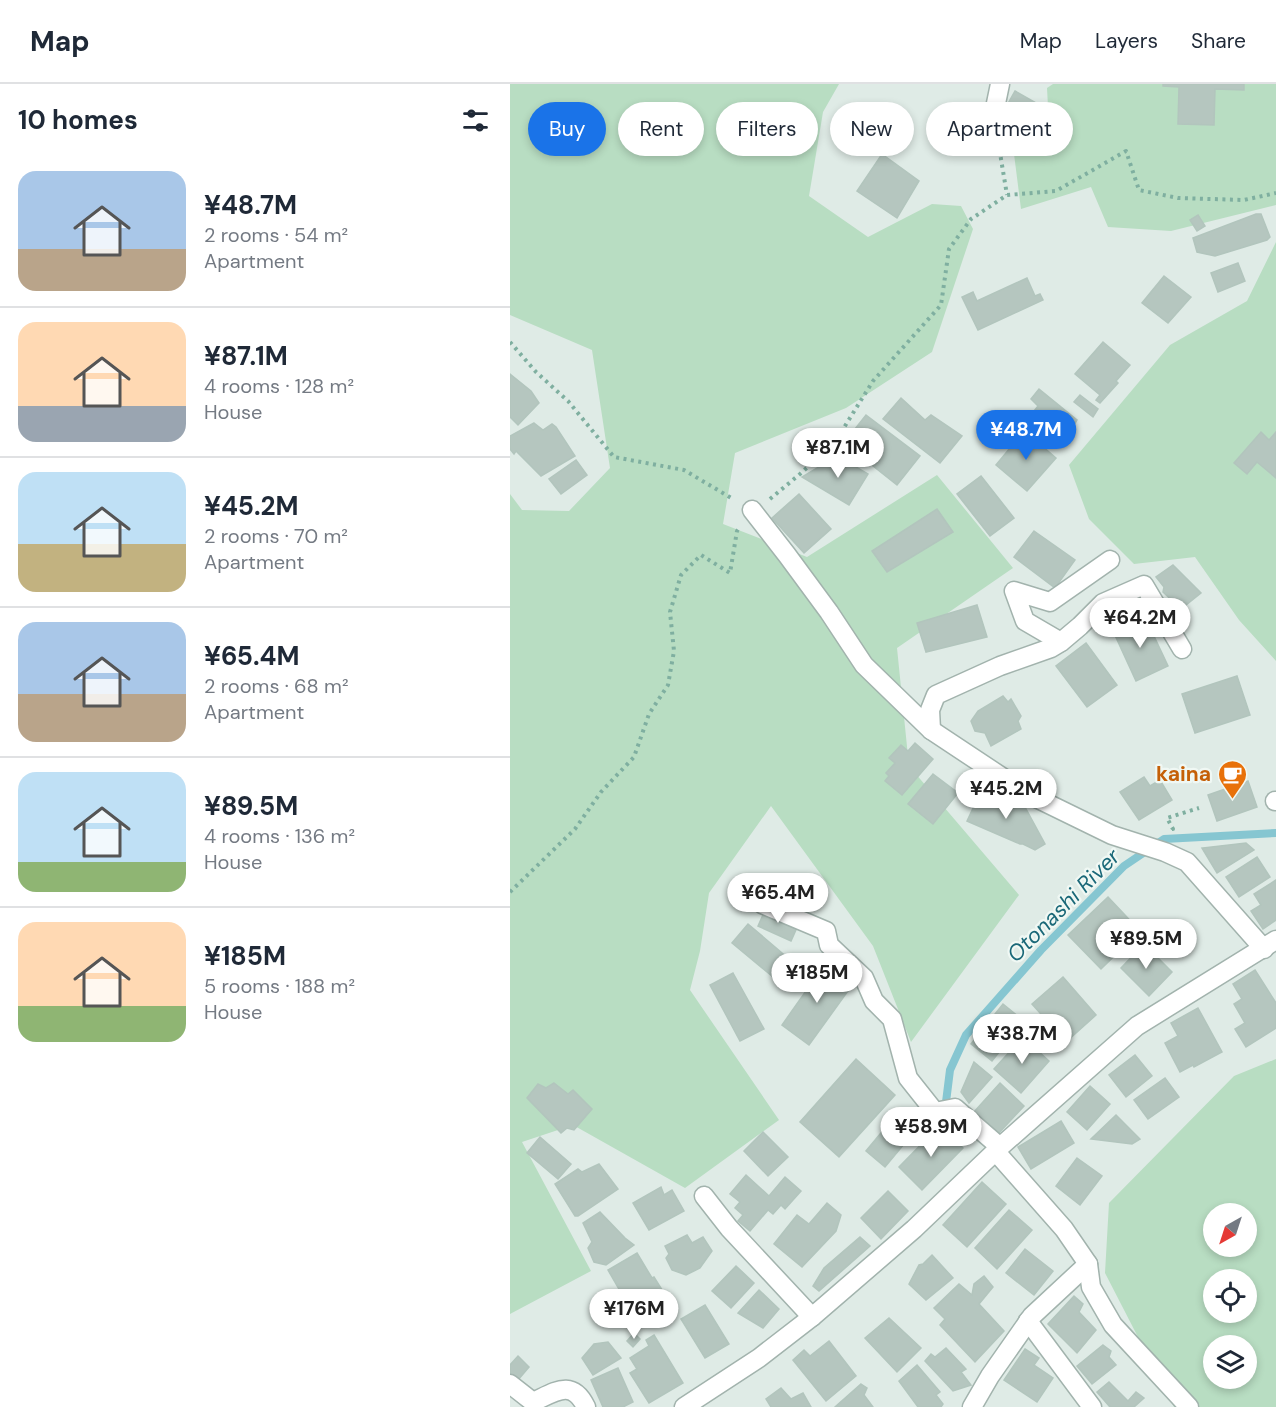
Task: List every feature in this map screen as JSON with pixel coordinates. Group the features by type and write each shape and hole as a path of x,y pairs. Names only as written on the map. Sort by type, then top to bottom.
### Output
{"street":[{"path":"996,102 1000,84"},
{"path":"684,1407 759,1358 813,1317 914,1229 998,1149 1137,1026 1270,944 1187,862 1165,852 1112,835 1026,793 931,730 864,664 788,555 752,510"},
{"path":"1061,642 1025,621 1014,591 1050,602 1110,560"},
{"path":"931,730 930,710 936,695 1000,666 1051,648 1080,626 1103,603 1144,585 1182,649"},
{"path":"762,904 826,931 829,945 864,978 874,1001 891,1019 908,1078 914,1087 935,1112 955,1108 998,1149 1064,1229 1088,1264 1092,1287 1113,1325 1189,1407"},
{"path":"704,1196 729,1228 813,1317"},
{"path":"972,1407 990,1376 1032,1316 1088,1264"},
{"path":"1028,1322 1092,1407"},
{"path":"510,1384 526,1404 563,1389 571,1390 580,1396 586,1407"}],"path":[{"path":"510,892 575,829 601,792 634,757 649,714 668,685 674,651 670,612 681,575 701,555 730,573 737,531 752,510 775,495 835,442 873,381 941,305 949,249 971,219 1007,195 1056,191 1126,151 1139,190 1178,198 1244,200 1276,193"},
{"path":"1001,156 1007,195"},
{"path":"510,342 536,372 568,401 614,457 684,470 752,510"},
{"path":"1140,844 1173,829 1167,818 1199,808"}],"green space":[{"path":"510,84 839,84 823,112 818,142 818,102 716,102 716,156 816,156 809,196 868,237 932,204 961,206 973,229 932,352 846,408 735,453 723,524 807,557 937,475 1013,568 897,648 909,766 1019,895 911,1042 873,946 771,806 709,893 700,951 690,990 779,1120 685,1188 573,1125 522,1142 591,1271 510,1314 510,494 522,510 569,511 610,468 592,350 510,315"},
{"path":"1053,84 1276,84 1276,205 1171,231 1108,227 1091,187 1021,209 1014,156 1073,156 1073,102 1048,102 1047,88"},
{"path":"1276,242 1276,661 1239,620 1195,557 1134,564 1089,519 1069,465 1170,345 1247,301"},
{"path":"1276,1059 1276,1407 1174,1407 1105,1273 1109,1203 1234,1076"}],"building":[{"path":"1163,84 1244,84 1244,90 1215,89 1214,125 1178,124 1179,87 1163,86"},
{"path":"1015,91 1034,102 1009,102"},
{"path":"881,156 885,156 919,181 897,218 857,191"},
{"path":"1261,214 1270,237 1267,240 1215,256 1197,252 1193,238"},
{"path":"1198,215 1205,226 1197,231 1190,220"},
{"path":"1238,263 1245,281 1218,292 1211,273"},
{"path":"1164,276 1191,297 1168,323 1142,303"},
{"path":"1027,278 1035,296 1040,294 1043,300 978,330 962,297 973,292 977,301"},
{"path":"1103,342 1130,365 1100,403 1096,400 1100,395 1075,374"},
{"path":"510,374 531,391 539,403 518,425 510,417"},
{"path":"1039,389 1077,420 1063,444 1027,420 1038,406 1031,399"},
{"path":"1080,395 1098,409 1093,417 1074,402"},
{"path":"901,398 925,420 931,415 962,436 940,463 883,419"},
{"path":"866,415 920,456 897,485 844,443"},
{"path":"534,423 543,430 552,424 556,427 575,456 541,476 516,451 514,454 510,449 510,436"},
{"path":"1026,432 1056,458 1027,491 996,465"},
{"path":"1261,432 1269,440 1276,432 1276,478 1257,462 1247,474 1234,463"},
{"path":"837,456 868,474 849,505 802,477"},
{"path":"576,460 587,475 561,494 549,479"},
{"path":"981,476 1014,518 990,536 957,494"},
{"path":"799,494 831,529 804,553 772,518"},
{"path":"937,509 953,532 887,572 872,551"},
{"path":"1034,531 1075,560 1055,588 1014,557"},
{"path":"1173,565 1201,593 1181,609 1163,592 1164,587 1156,577"},
{"path":"977,605 987,637 926,652 917,623"},
{"path":"1145,617 1168,666 1136,681 1113,631"},
{"path":"1086,643 1117,685 1087,707 1056,666"},
{"path":"1237,676 1250,715 1195,733 1182,694"},
{"path":"1003,696 1008,702 1011,699 1021,716 1018,721 1021,729 991,746 985,733 975,731 971,721 978,711"},
{"path":"915,743 933,759 902,795 885,781 889,776 886,773 895,763 889,758 901,745 908,751"},
{"path":"933,774 958,793 933,824 908,804"},
{"path":"1144,777 1150,786 1160,780 1172,800 1139,820 1120,792"},
{"path":"1248,781 1257,807 1217,821 1208,795"},
{"path":"982,789 1025,807 1045,844 1035,850 967,821"},
{"path":"1246,843 1254,850 1217,873 1202,848"},
{"path":"1257,857 1270,877 1239,897 1226,877"},
{"path":"1276,880 1276,920 1263,929 1251,911 1261,905 1254,894"},
{"path":"1108,897 1140,931 1101,969 1068,935"},
{"path":"766,908 799,923 791,941 758,926"},
{"path":"748,924 788,958 773,977 732,943"},
{"path":"1144,944 1172,972 1149,996 1121,968"},
{"path":"825,964 853,984 809,1045 782,1025"},
{"path":"1255,970 1276,1003 1276,1028 1246,1047 1235,1029 1245,1023 1234,1004 1242,999 1233,984"},
{"path":"733,973 764,1029 740,1041 710,985"},
{"path":"1063,977 1096,1015 1066,1042 1032,1004"},
{"path":"1003,1004 1024,1021 992,1061 971,1044"},
{"path":"1198,1008 1222,1052 1180,1072 1165,1043 1178,1036 1171,1023"},
{"path":"1023,1037 1049,1061 1021,1093 994,1069"},
{"path":"1135,1055 1152,1076 1126,1097 1109,1075"},
{"path":"856,1059 895,1095 839,1157 800,1122"},
{"path":"974,1062 992,1077 969,1103 961,1092"},
{"path":"1165,1078 1179,1097 1148,1119 1134,1100"},
{"path":"554,1083 568,1094 573,1090 592,1109 574,1130 567,1128 561,1133 527,1098 538,1084 546,1088"},
{"path":"1000,1083 1024,1106 998,1134 974,1112"},
{"path":"1090,1086 1110,1104 1087,1130 1067,1112"},
{"path":"900,1110 919,1126 885,1167 866,1151"},
{"path":"1116,1115 1140,1139 1132,1144 1091,1139"},
{"path":"1061,1121 1074,1143 1031,1169 1018,1147"},
{"path":"940,1125 963,1148 922,1190 899,1167"},
{"path":"763,1132 788,1157 768,1176 744,1151"},
{"path":"540,1137 571,1164 558,1179 527,1153"},
{"path":"1077,1158 1102,1176 1080,1205 1056,1186"},
{"path":"599,1164 618,1189 575,1216 555,1184 578,1169 582,1172"},
{"path":"746,1175 769,1196 785,1177 801,1191 785,1209 781,1205 773,1214 768,1210 750,1231 738,1221 743,1215 735,1208 740,1202 730,1194"},
{"path":"982,1182 1006,1204 967,1247 943,1225"},
{"path":"661,1187 664,1195 672,1190 684,1211 649,1230 633,1203"},
{"path":"888,1191 908,1211 881,1239 861,1218"},
{"path":"827,1203 841,1215 836,1231 802,1267 774,1244 797,1215 809,1224"},
{"path":"1009,1210 1032,1230 997,1269 975,1248"},
{"path":"600,1212 634,1245 606,1265 594,1262 588,1248 592,1242 583,1223"},
{"path":"687,1235 692,1243 703,1237 712,1251 700,1268 686,1275 672,1270 666,1258 669,1254 665,1246"},
{"path":"860,1237 870,1246 819,1291 813,1286 824,1268"},
{"path":"1025,1249 1053,1271 1034,1295 1006,1273"},
{"path":"637,1253 664,1293 629,1313 617,1293 620,1291 608,1270"},
{"path":"932,1255 953,1278 926,1300 909,1284 919,1265"},
{"path":"736,1266 754,1283 731,1308 712,1291"},
{"path":"984,1276 993,1287 979,1304 1004,1331 975,1362 940,1325 945,1319 934,1308 959,1284 972,1295 974,1284"},
{"path":"759,1290 779,1309 763,1328 738,1313"},
{"path":"1074,1296 1083,1304 1079,1312 1096,1330 1077,1353 1048,1324"},
{"path":"705,1305 729,1344 705,1358 681,1319"},
{"path":"889,1318 921,1348 897,1372 865,1338"},
{"path":"634,1333 640,1339 633,1347 627,1341"},
{"path":"654,1335 683,1383 649,1403 630,1373 637,1369 630,1358 649,1346 646,1340"},
{"path":"829,1341 856,1376 826,1401 793,1360 804,1350 810,1356"},
{"path":"608,1342 621,1358 593,1375 582,1358 594,1344"},
{"path":"1103,1345 1111,1351 1109,1357 1116,1365 1092,1384 1077,1366"},
{"path":"946,1348 966,1369 961,1372 971,1385 953,1391 925,1361 931,1354 935,1357"},
{"path":"1025,1349 1039,1358 1034,1365 1053,1378 1037,1402 1004,1380"},
{"path":"518,1356 529,1367 518,1380 510,1374 510,1365"},
{"path":"917,1365 940,1392 936,1395 943,1404 941,1407 918,1407 899,1381"},
{"path":"618,1368 633,1402 623,1407 603,1407 591,1380"},
{"path":"1109,1382 1128,1401 1136,1392 1144,1398 1134,1407 1110,1407 1097,1392"},
{"path":"861,1384 867,1388 864,1395 873,1407 835,1407"},
{"path":"781,1388 791,1399 803,1393 811,1407 771,1407 766,1399"}],"waterway":[{"name":"Otonashi River","path":"946,1102 950,1070 966,1035 1041,950 1124,866 1164,839 1276,833"}],"place":[{"name":"kaina","path":"1232,800"}]}
